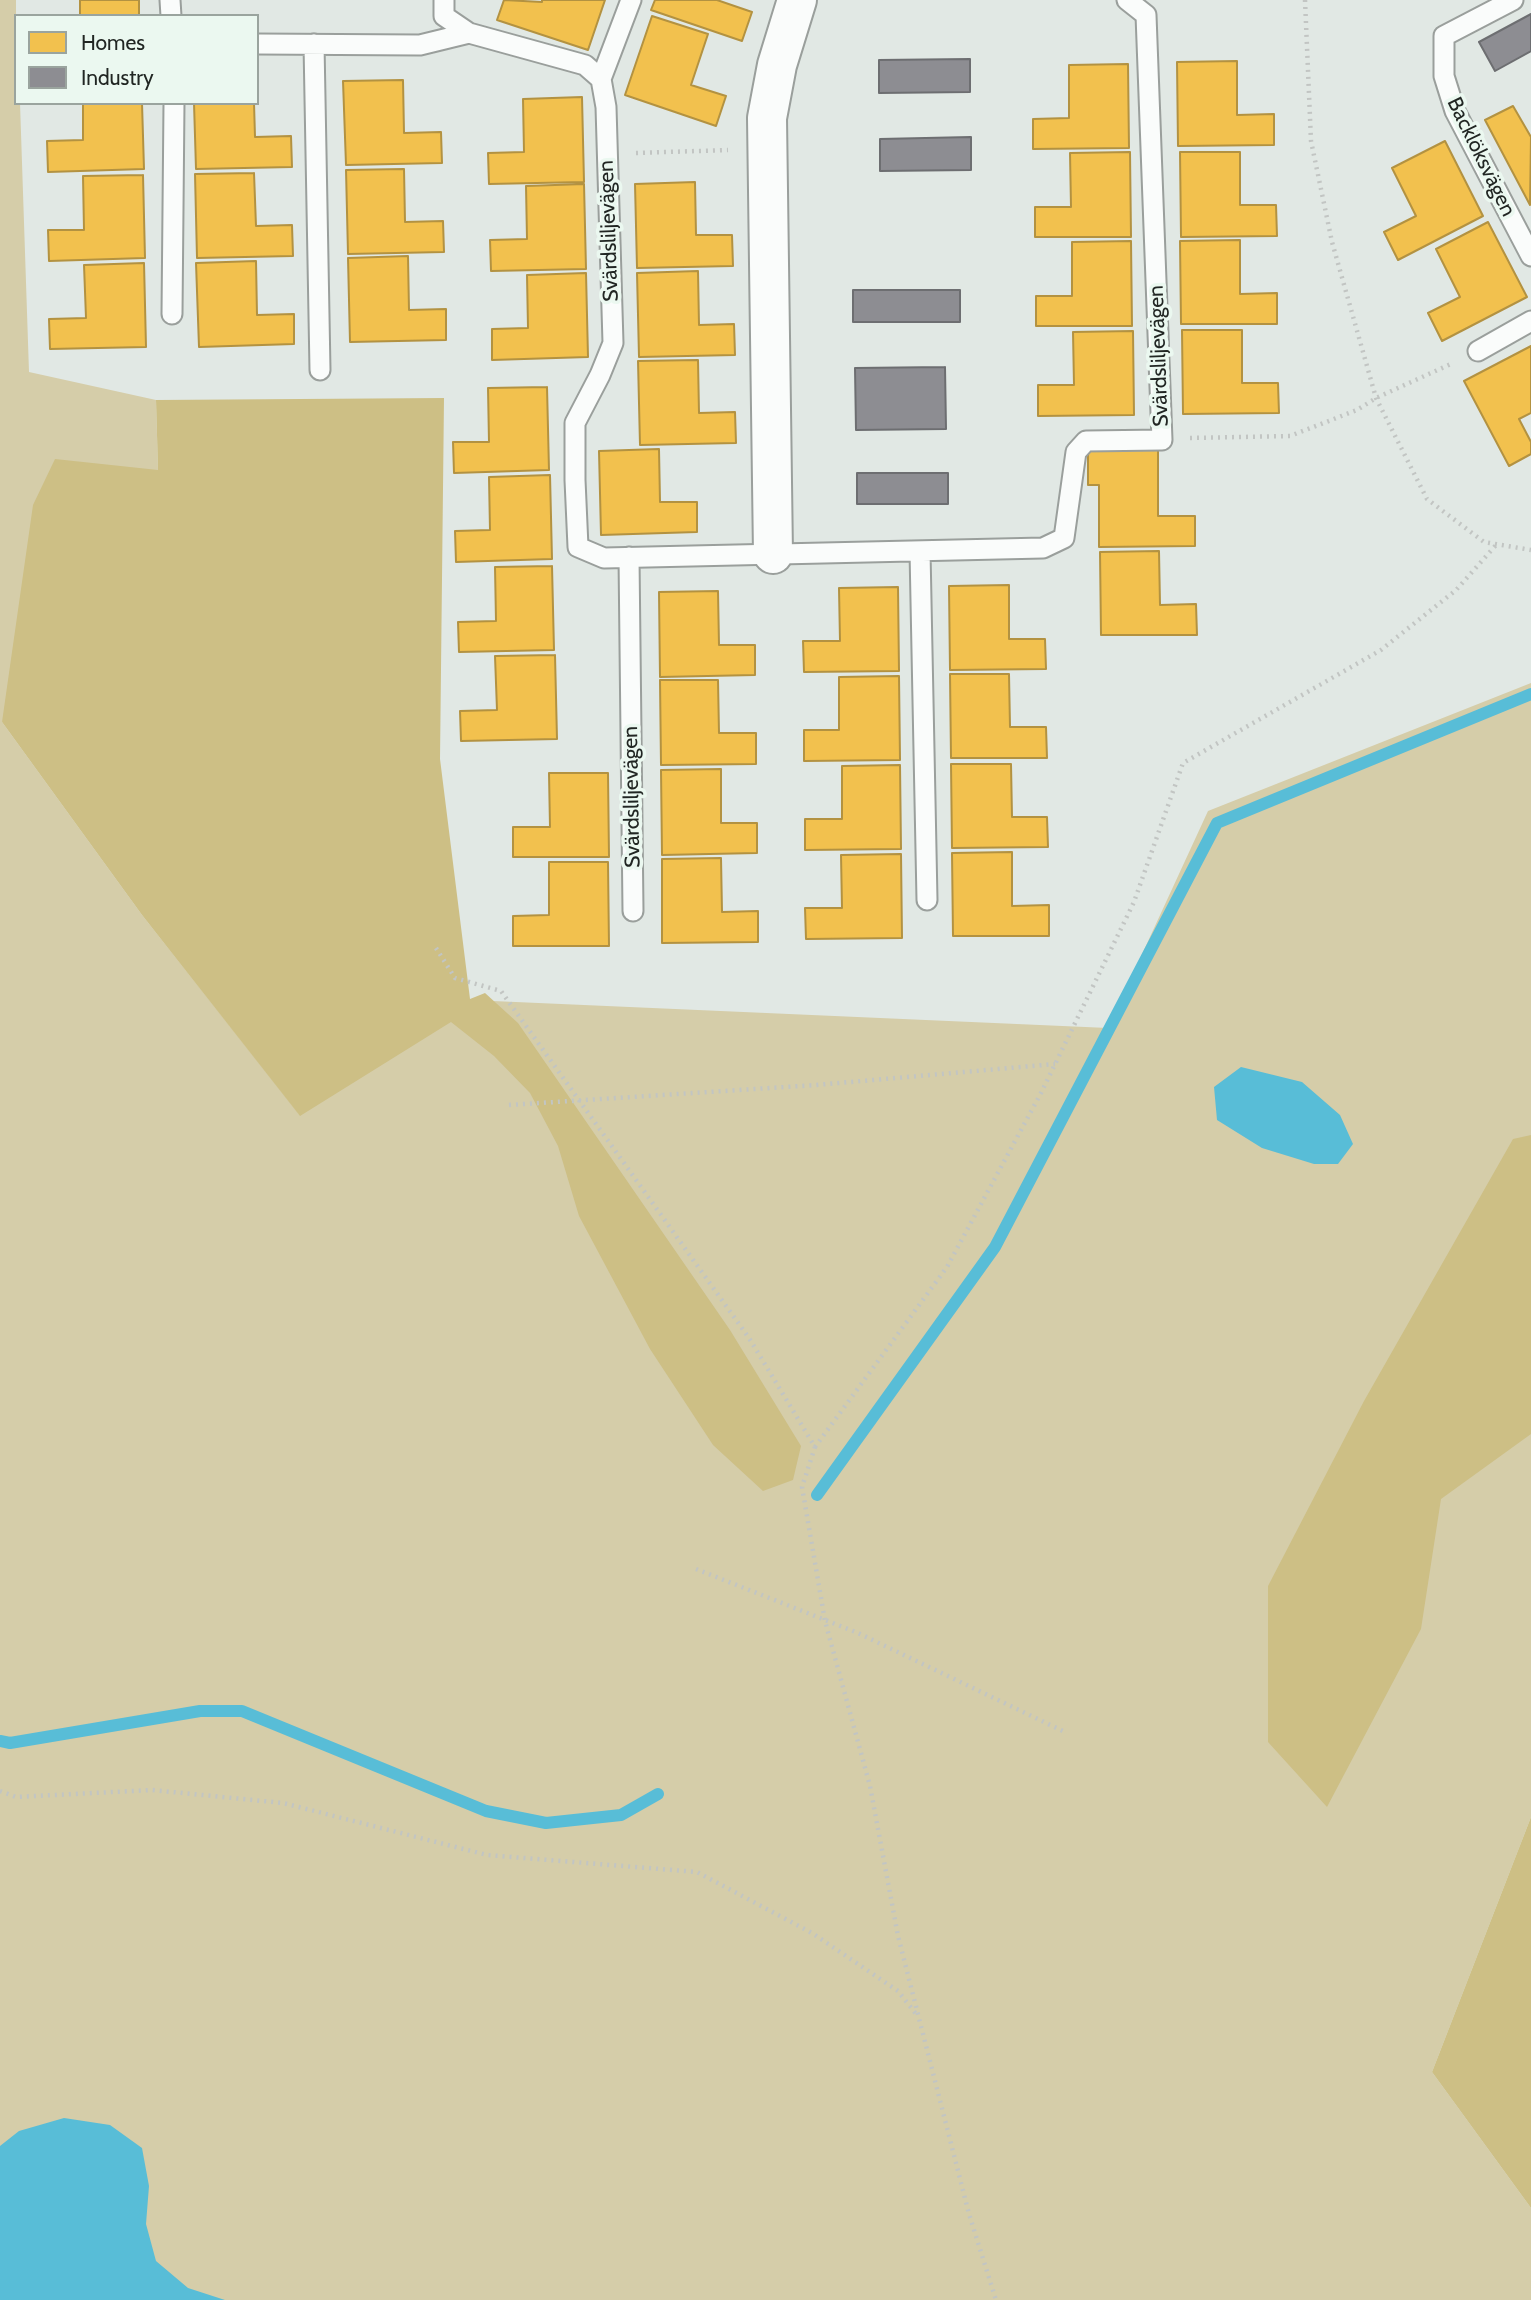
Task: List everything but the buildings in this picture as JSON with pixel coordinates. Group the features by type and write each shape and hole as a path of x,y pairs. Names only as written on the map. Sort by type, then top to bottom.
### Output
{"street":[{"path":"773,554 767,118 777,65 797,0"}],"lane":[{"path":"444,0 444,16 469,33 585,65 601,79 631,0"},
{"name":"Svärdsliljevägen","path":"601,79 606,107 613,344 575,423 578,547 604,558 1043,548 1064,538 1076,452 1086,441 1162,440 1146,15 1127,0"},
{"name":"Backlöksvägen","path":"1513,0 1444,36 1444,76 1455,111 1524,226 1531,256"},
{"path":"259,44 419,45 469,33"},
{"path":"314,44 320,370"},
{"path":"172,314 174,105"},
{"path":"1478,351 1531,321"},
{"path":"920,551 928,900"},
{"name":"Svärdsliljevägen","path":"629,557 633,911"}],"path":[{"path":"1305,0 1311,141 1332,242 1376,398 1427,499 1484,542 1531,550"},
{"path":"606,154 768,149"},
{"path":"1162,440 1209,436 1290,436 1357,410 1376,398 1395,392 1478,351"},
{"path":"996,2300 969,2214 898,1936 870,1786 825,1621 802,1487 815,1447 947,1267 1055,1064 1134,902 1183,763 1381,650 1456,590 1497,544"},
{"path":"436,948 455,978 501,991 749,1338 815,1447"},
{"path":"509,1105 816,1085 1055,1064"},
{"path":"696,1569 858,1633 1067,1733"},
{"path":"0,1791 16,1797 152,1790 283,1804 487,1855 696,1872 812,1933 898,1991 918,2017"}],"shaded area":[{"path":"0,0 16,0 14,105 20,105 29,372 156,400 158,470 2,722 142,915 300,1115 470,1000 1108,1028 1208,811 1531,683 1531,1817 1432,2072 1531,2208 1531,2300 0,2300"},
{"path":"444,398 440,759 470,999 485,993 518,1023 730,1330 801,1446 793,1480 763,1491 713,1445 650,1349 579,1216 558,1146 530,1093 494,1056 451,1022 300,1116 142,915 2,722 33,505 55,459 158,470 156,400"},
{"path":"1531,1135 1531,1434 1441,1499 1421,1629 1327,1807 1268,1742 1268,1586 1364,1401 1513,1139"},
{"path":"1531,1817 1531,2208 1432,2072"}],"water":[{"path":"1241,1067 1302,1082 1340,1115 1353,1144 1338,1164 1314,1164 1262,1148 1217,1120 1214,1087"},
{"path":"64,2118 110,2125 142,2148 149,2186 146,2224 156,2261 188,2288 225,2300 0,2300 0,2146 19,2131"}],"waterway":[{"path":"817,1495 995,1247 1217,823 1531,694"},
{"path":"0,1741 10,1743 200,1711 242,1711 486,1811 546,1823 621,1815 658,1794"}]}
